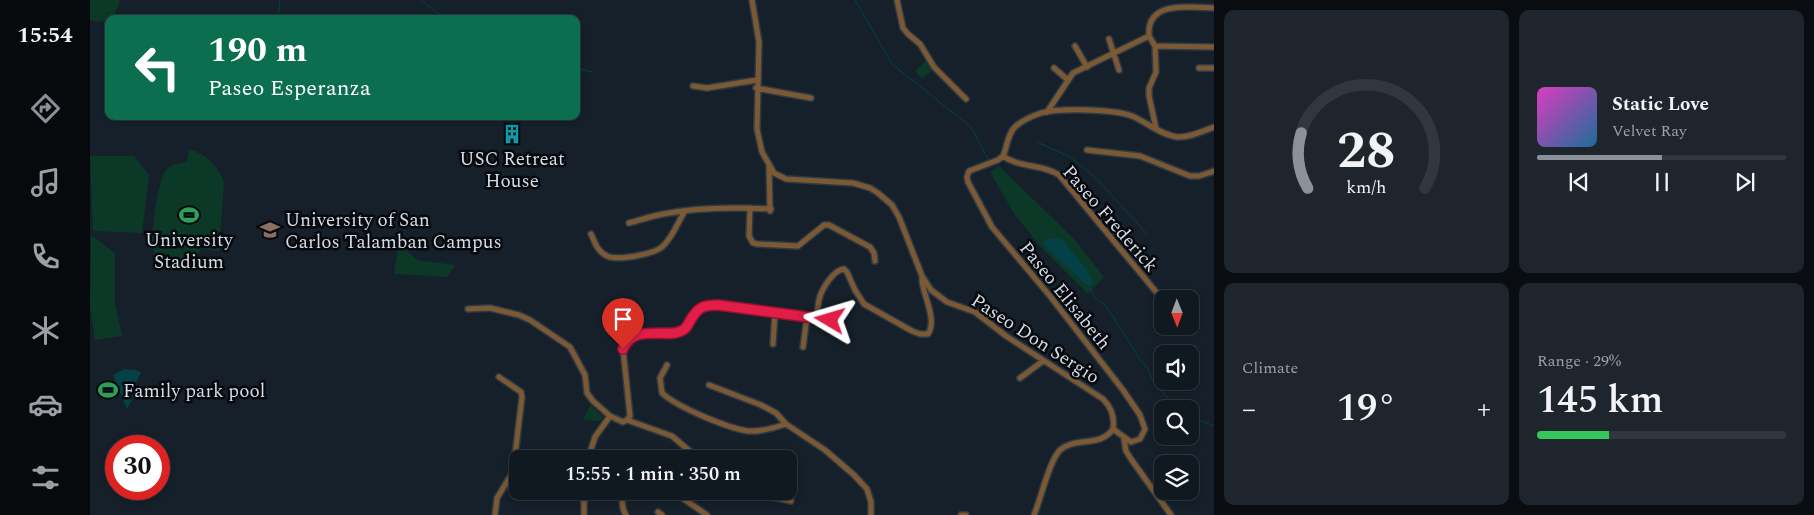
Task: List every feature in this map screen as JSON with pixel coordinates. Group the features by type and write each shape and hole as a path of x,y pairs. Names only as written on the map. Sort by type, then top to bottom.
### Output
{"street":[{"path":"629,223 663,214 725,207 770,210 769,167 758,138 756,80 759,42 752,0"},
{"path":"898,0 903,28 920,44 934,67 966,99"},
{"path":"1156,128 1149,96 1149,88 1156,72 1155,46 1149,36 1150,26 1159,11 1168,7 1214,8"},
{"path":"1047,112 1074,73 1149,36"},
{"path":"1109,39 1119,70"},
{"path":"1075,46 1087,67"},
{"path":"1155,46 1214,47"},
{"path":"1054,68 1068,80"},
{"path":"1199,68 1214,68"},
{"path":"693,86 707,88 756,80"},
{"path":"756,88 811,98"},
{"path":"1002,156 1014,129 1038,114 1047,112 1086,111 1122,113 1178,137 1214,127"},
{"path":"1086,150 1140,156 1190,176 1199,176 1214,171"},
{"name":"Paseo Elisabeth","path":"1002,156 971,170 967,174 967,179 979,204 998,235 1050,296 1140,415 1145,429 1143,436 1134,442 1124,438"},
{"name":"Paseo Frederick","path":"1002,156 1010,161 1048,170 1059,176 1154,290"},
{"name":"Paseo Don Sergio","path":"769,167 786,180 853,183 870,188 878,193 892,205 899,217 922,276 937,296 947,302 975,312 1006,336 1103,399 1112,411 1114,419 1113,429"},
{"path":"750,208 749,236 753,243 798,246 824,225 829,225 870,247 874,253 875,261"},
{"path":"591,234 598,249 608,257 629,257 654,252 664,246 685,211"},
{"path":"817,317 819,298 836,272 844,269 864,304 912,331 928,334 931,328 922,276"},
{"path":"627,420 630,416 623,349 626,341 632,337 652,332 679,332 685,329 700,307 706,305 830,320"},
{"path":"468,309 490,308 519,315 530,320 570,347 586,375 587,393 610,416 623,422 627,420 672,436 688,450"},
{"path":"773,344 775,313"},
{"path":"803,347 807,317"},
{"path":"1020,378 1043,361"},
{"path":"667,365 660,378 662,393 683,406 723,423 748,431 762,430 786,424"},
{"path":"495,515 497,498 513,472 522,398 521,392 499,377"},
{"path":"709,385 776,413 786,424 824,450 854,475 867,489 871,502 871,515"},
{"path":"591,450 595,437 610,416"},
{"path":"1034,515 1058,453 1069,445 1102,439 1113,429 1124,438 1126,451 1172,515"},
{"path":"584,500 584,515"},
{"path":"622,500 622,509 626,515"},
{"path":"685,500 707,515"},
{"path":"786,500 791,501"},
{"path":"961,515 966,515"}],"shaded area":[{"path":"90,0 119,0 120,2 114,15 105,15 105,21 90,20"},
{"path":"926,61 933,69 922,79 915,71"},
{"name":"University Stadium","path":"189,149 211,161 224,182 219,251 201,249 190,262 183,266 168,267 156,258 153,249 155,208 163,175 173,165 187,162"},
{"path":"90,156 134,156 149,175 142,233 93,231"},
{"path":"999,166 1074,239 1104,277 1088,294 1040,246 1015,215 991,174 991,171"},
{"path":"401,231 404,248 417,260 455,265 447,277 394,274"},
{"path":"91,235 115,253 115,303 122,336 95,340 90,308"},
{"path":"1052,238 1062,240 1065,243 1088,271 1092,284 1089,286 1083,282 1044,245 1044,241"},
{"path":"124,369 141,372 127,409 113,375"},
{"path":"590,405 603,417 600,421 583,420"}],"waterway":[{"path":"278,15 280,0"},
{"path":"421,0 440,15"},
{"path":"855,0 892,64 971,127 989,161"},
{"path":"580,69 592,72"},
{"path":"1037,142 1070,157 1096,178 1147,234"},
{"path":"1089,286 1095,298 1104,304 1141,361 1148,368 1151,378 1170,400"},
{"path":"1199,420 1214,426"}],"place":[{"name":"USC Retreat House","path":"512,134"},
{"name":"University Stadium","path":"189,215"},
{"name":"University of San Carlos Talamban Campus","path":"270,230"},
{"name":"Family park pool","path":"108,390"}],"route":[{"path":"623,349 626,341 632,337 652,332 679,332 685,329 700,307 706,305 830,320"}]}
